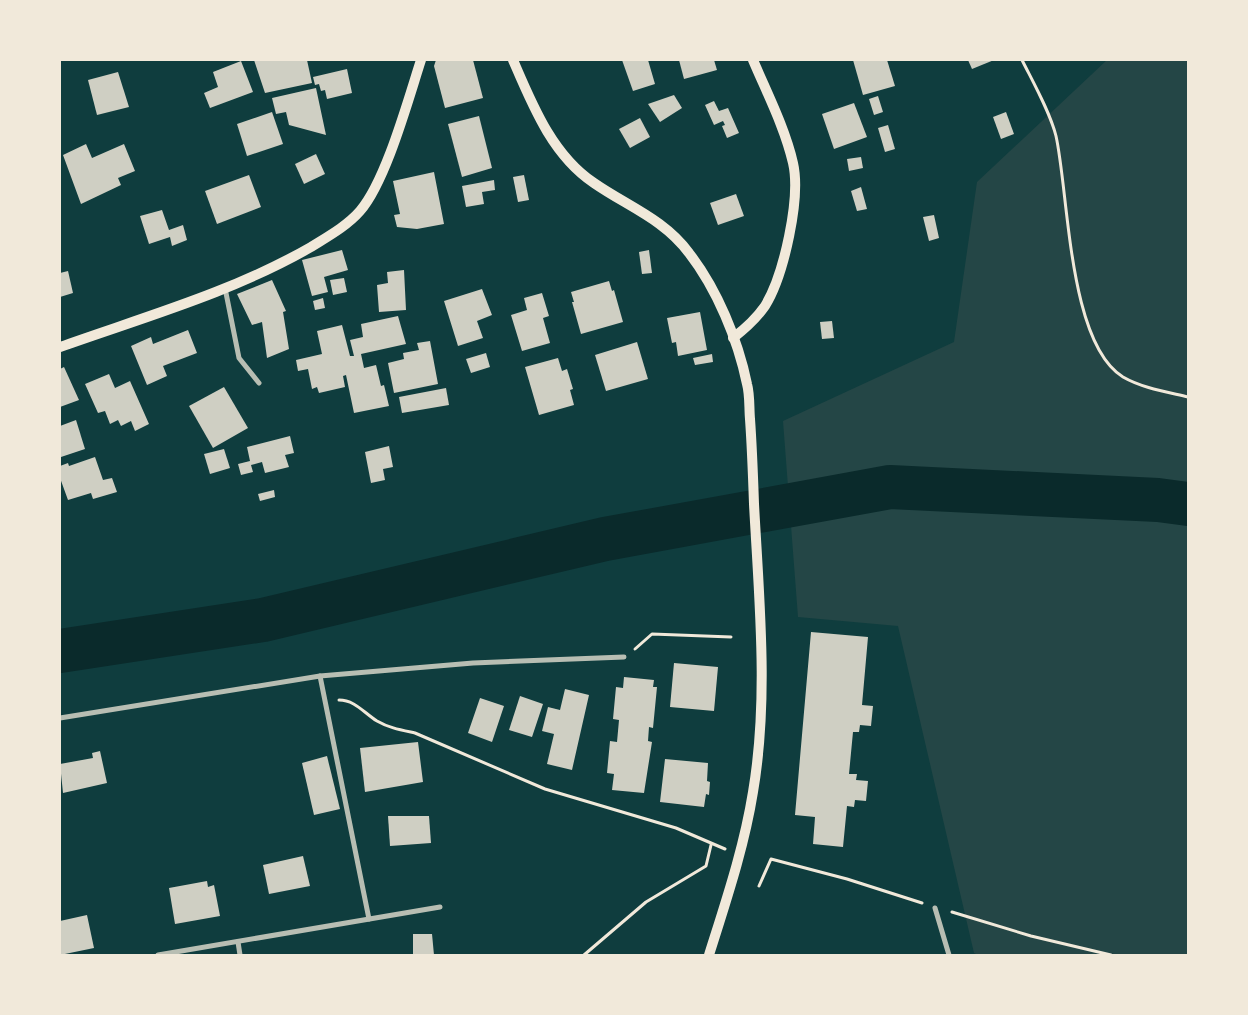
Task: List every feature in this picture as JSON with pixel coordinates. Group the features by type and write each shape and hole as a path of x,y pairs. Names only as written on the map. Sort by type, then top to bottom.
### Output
{"main road":[{"path":"60,346 225,288 290,259 329,236 360,211 379,181 421,60"},
{"path":"513,60 535,111 575,169 672,232 705,276 733,338 748,385 760,615 761,729 754,790 745,835 709,955"},
{"path":"733,338 752,324 766,304 782,264 795,206 796,186 793,163 753,60"}],"street":[{"path":"225,288 239,358 260,383"},
{"path":"60,718 320,676 473,663 624,657"},
{"path":"320,676 369,919"},
{"path":"158,955 440,907"},
{"path":"936,908 949,955"},
{"path":"238,942 240,955"}],"path":[{"path":"1022,60 1055,136 1068,237 1088,327 1100,354 1122,376 1155,389 1188,397"},
{"path":"624,657 652,634 731,637"},
{"path":"326,700 346,700 375,720 393,728 414,733 545,789 676,828 711,845 726,849 724,856"},
{"path":"584,955 646,902 706,866 711,845"}],"shaded area":[{"path":"1107,60 1188,60 1188,955 978,955 974,953 898,626 798,617 783,421 954,342 977,182"}],"building":[{"path":"254,60 307,60 312,83 265,93"},
{"path":"436,60 473,60 483,98 445,108 434,66"},
{"path":"622,60 648,60 655,84 633,91"},
{"path":"679,60 714,60 717,70 684,79"},
{"path":"853,60 887,60 895,86 863,95"},
{"path":"968,60 994,60 972,69"},
{"path":"241,61 253,92 210,108 204,93 218,87 213,72"},
{"path":"347,69 352,93 327,99 325,90 321,91 319,84 315,85 313,77"},
{"path":"118,72 129,107 97,115 88,80"},
{"path":"316,88 326,135 289,125 286,112 276,114 272,98"},
{"path":"674,95 682,108 660,122 648,104"},
{"path":"878,96 883,112 874,115 869,99"},
{"path":"714,101 719,111 728,108 739,133 727,138 722,126 725,125 723,121 714,125 705,105"},
{"path":"854,103 867,137 834,149 822,114"},
{"path":"272,112 283,144 247,156 237,124"},
{"path":"1006,112 1014,134 1001,139 993,117"},
{"path":"479,116 492,168 462,177 448,124"},
{"path":"640,118 650,137 630,148 619,129"},
{"path":"888,125 895,149 885,152 878,128"},
{"path":"86,144 92,158 124,144 135,171 118,178 121,185 81,204 63,155"},
{"path":"316,154 325,174 304,184 295,164"},
{"path":"861,157 863,168 849,171 847,159"},
{"path":"434,172 444,224 417,229 397,227 394,215 400,214 393,181"},
{"path":"249,175 261,207 217,224 205,191"},
{"path":"524,175 529,200 518,202 513,177"},
{"path":"494,180 495,190 482,192 484,204 466,207 462,186"},
{"path":"861,187 867,209 857,211 851,191"},
{"path":"736,194 744,216 718,225 710,203"},
{"path":"162,210 169,230 183,225 187,240 172,246 170,237 149,244 140,216"},
{"path":"934,215 939,238 929,241 923,217"},
{"path":"342,250 348,270 324,277 328,292 312,296 302,260"},
{"path":"649,250 652,273 642,274 639,252"},
{"path":"404,270 406,310 379,312 377,285 388,283 387,272"},
{"path":"68,271 73,293 60,297 60,273"},
{"path":"344,278 347,292 333,295 330,280"},
{"path":"272,280 286,311 283,312 289,349 267,358 262,322 252,325 237,294"},
{"path":"609,281 612,291 614,290 623,322 581,334 571,292"},
{"path":"482,289 492,315 477,321 483,338 458,346 444,301"},
{"path":"542,293 549,316 543,318 550,343 522,351 511,315 527,310 524,298"},
{"path":"323,298 325,308 315,310 313,301"},
{"path":"700,312 707,350 678,356 676,342 672,343 667,318"},
{"path":"398,316 406,344 361,354 364,368 376,365 381,386 384,385 389,406 354,413 346,375 343,376 345,387 319,393 317,387 312,389 308,369 298,371 296,360 322,354 317,331 342,325 350,356 354,356 350,340 363,337 361,324"},
{"path":"832,321 834,338 822,339 820,322"},
{"path":"188,330 197,353 163,366 167,376 147,385 131,346 151,337 153,344"},
{"path":"430,341 438,384 394,393 388,363 404,359 403,353 419,350 417,343"},
{"path":"637,342 648,379 606,391 595,355"},
{"path":"486,353 490,367 471,373 466,359"},
{"path":"712,354 713,362 695,365 693,358"},
{"path":"558,358 562,371 567,369 573,389 570,390 574,405 539,415 525,367"},
{"path":"64,367 79,400 60,407 60,369"},
{"path":"109,374 115,388 130,381 149,424 135,431 131,421 121,426 118,420 110,424 105,411 98,413 85,384"},
{"path":"224,387 248,428 213,448 189,406"},
{"path":"446,388 449,405 402,413 399,397"},
{"path":"76,420 85,449 61,457 60,426"},
{"path":"290,436 294,453 285,455 289,467 265,473 262,462 251,465 253,472 241,475 238,464 250,461 247,447"},
{"path":"389,446 393,467 383,469 385,480 371,483 365,452"},
{"path":"224,449 230,468 210,474 204,454"},
{"path":"95,457 103,480 112,478 117,492 93,499 91,493 68,500 60,478 60,466 68,463 69,466"},
{"path":"274,490 275,497 260,501 258,494"},
{"path":"811,632 868,637 862,705 873,706 871,726 860,725 859,732 853,732 849,774 857,774 856,780 868,781 866,801 855,800 854,807 847,806 843,847 813,844 815,817 795,815"},
{"path":"674,663 718,667 714,711 670,707"},
{"path":"624,677 654,680 653,687 657,687 653,728 649,727 648,741 652,742 644,793 612,790 614,774 607,773 610,741 617,742 619,720 613,719 616,687 623,688"},
{"path":"565,689 589,695 572,770 547,764 554,734 542,731 548,707 560,710"},
{"path":"520,696 543,704 532,737 509,730"},
{"path":"480,698 504,706 492,742 468,733"},
{"path":"418,742 423,782 365,792 360,748"},
{"path":"100,751 107,783 63,793 60,764 93,758 92,753"},
{"path":"327,756 340,809 314,815 302,763"},
{"path":"665,759 708,763 707,781 710,782 709,795 706,794 704,807 660,802"},
{"path":"388,816 429,816 431,843 390,846"},
{"path":"303,856 310,886 269,894 263,865"},
{"path":"207,881 208,887 214,885 220,916 175,924 169,888"},
{"path":"87,915 94,948 60,955 60,921"},
{"path":"413,934 432,934 434,955 413,955"}],"waterway":[{"path":"60,651 263,620 605,539 890,487 1158,500 1188,504"}]}
